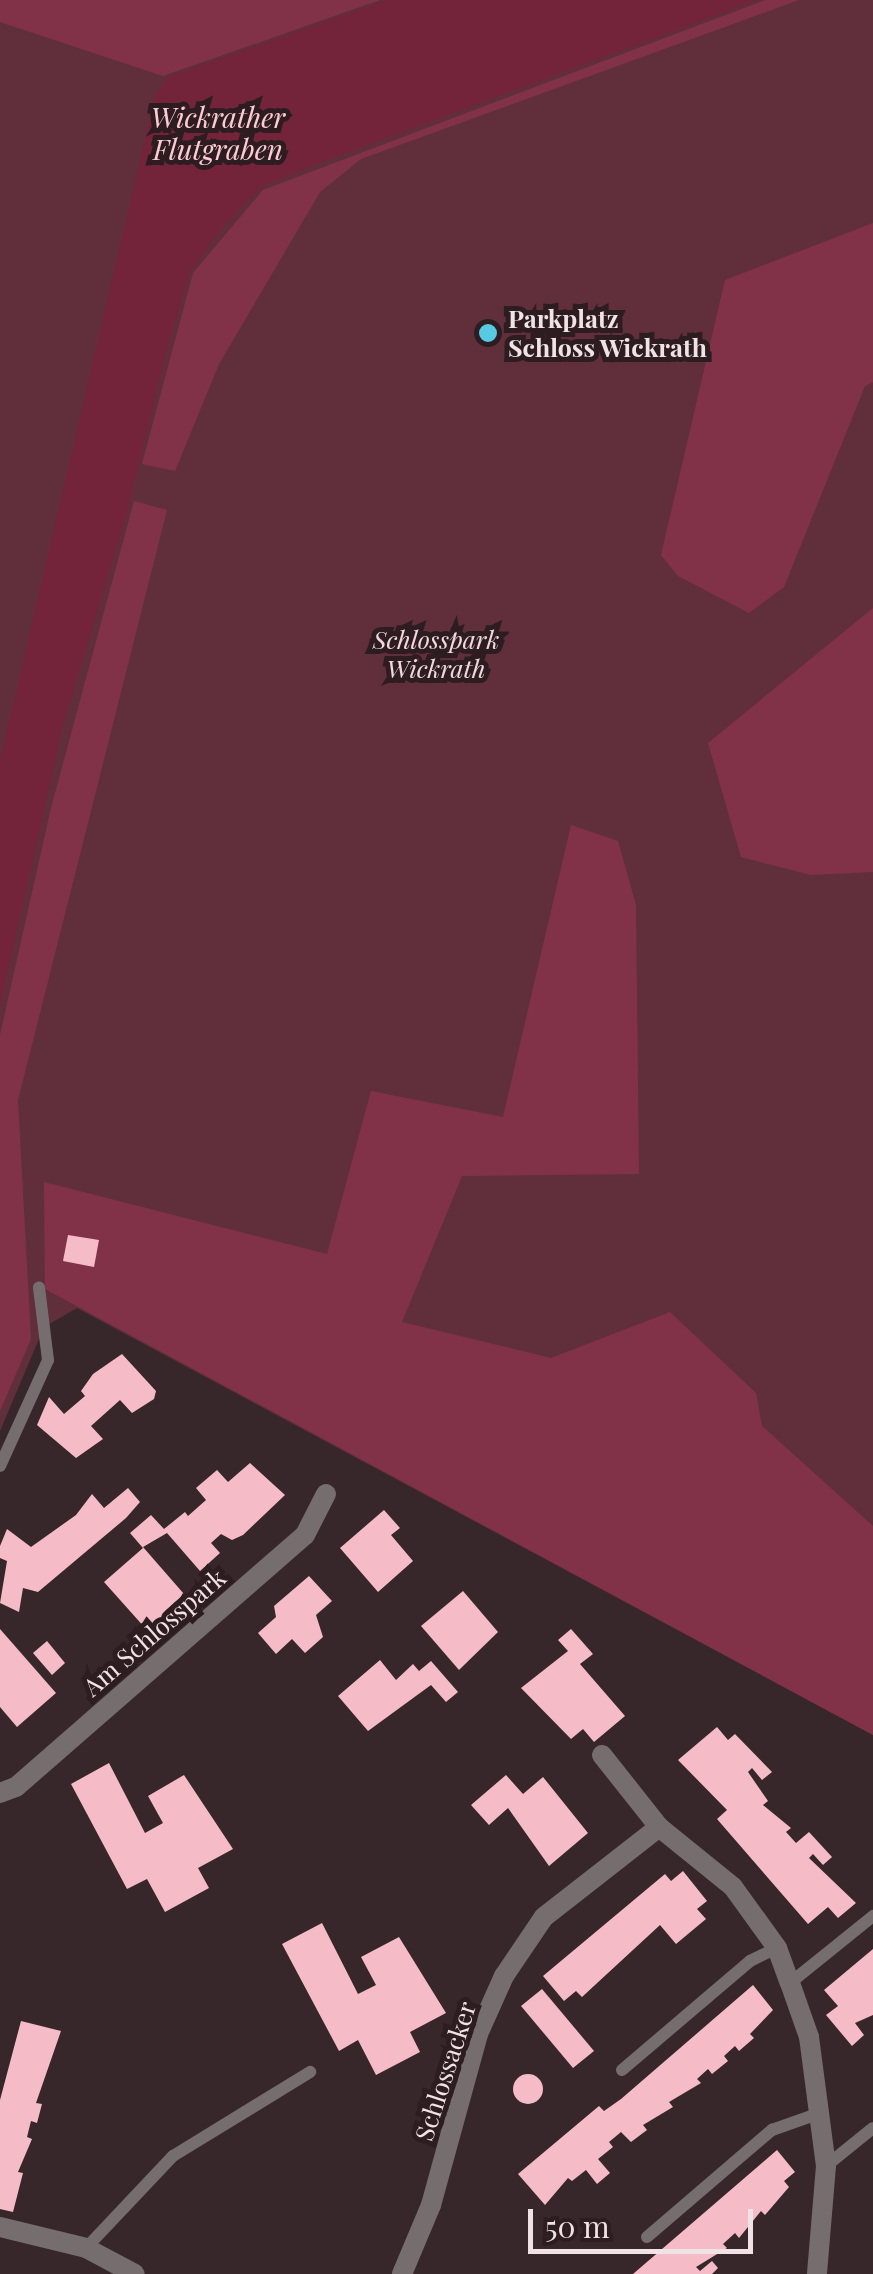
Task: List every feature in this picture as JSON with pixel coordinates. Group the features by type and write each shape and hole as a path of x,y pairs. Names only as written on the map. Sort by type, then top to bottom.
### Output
{"street":[{"name":"Am Schlosspark","path":"0,1793 16,1787 305,1534 326,1494"},
{"path":"602,1756 659,1827 733,1888 777,1948 809,2037 820,2113 826,2166 817,2274"},
{"name":"Schlossacker","path":"402,2274 430,2205 478,2034 504,1976 544,1917 659,1827"},
{"path":"0,2226 86,2248 136,2274"}],"lane":[{"path":"0,1466 48,1360 39,1288"},
{"path":"790,1983 873,1916"},
{"path":"622,2070 750,1961 777,1948"},
{"path":"86,2248 173,2156 310,2072"},
{"path":"646,2237 772,2130 820,2113"},
{"path":"826,2166 873,2128"}],"green space":[{"name":"Schlosspark Wickrath","path":"0,0 873,0 873,1735 77,1308 44,1327 0,1431"}],"shaded area":[{"path":"0,0 380,0 163,76 0,22"},
{"path":"765,0 799,0 361,159 320,192 219,364 175,471 142,464 193,273 263,190"},
{"path":"873,223 873,382 865,386 784,587 749,613 678,576 661,555 725,280"},
{"path":"134,501 167,510 18,1100 31,1339 0,1411 0,1035 51,808"},
{"path":"873,608 873,872 811,875 741,857 708,743"},
{"path":"571,825 618,841 636,905 639,1174 462,1176 402,1322 551,1358 670,1312 756,1393 762,1426 873,1526 873,1735 45,1289 44,1182 327,1254 371,1091 503,1117"}],"water":[{"name":"Wickrather Flutgraben","path":"387,0 757,0 261,187 224,226 190,272 168,345 127,513 64,722 0,1007 0,760 155,95 168,77"}],"building":[{"path":"68,1235 99,1240 94,1267 63,1261"},
{"path":"122,1354 156,1391 154,1399 132,1413 120,1400 91,1426 103,1439 76,1458 37,1425 49,1397 64,1414 85,1396 81,1391 93,1374"},
{"path":"250,1463 285,1495 243,1535 232,1540 221,1534 211,1543 220,1553 200,1571 167,1533 143,1547 184,1594 165,1611 174,1621 154,1638 104,1582 143,1548 130,1533 151,1515 164,1529 185,1512 188,1516 206,1500 196,1488 217,1470 228,1482"},
{"path":"128,1488 140,1502 126,1518 38,1592 23,1588 19,1612 0,1603 7,1561 0,1558 0,1546 7,1529 31,1547 76,1515 92,1494 104,1508"},
{"path":"384,1510 400,1528 391,1535 413,1561 378,1592 340,1548"},
{"path":"309,1576 332,1601 316,1615 323,1637 305,1653 292,1639 276,1654 258,1633 276,1617 274,1606"},
{"path":"463,1591 498,1632 459,1670 421,1626"},
{"path":"0,1629 56,1693 17,1727 0,1707"},
{"path":"571,1629 593,1654 580,1664 625,1716 594,1742 583,1729 571,1739 521,1688 568,1651 558,1640"},
{"path":"47,1641 65,1663 52,1675 33,1653"},
{"path":"380,1660 396,1680 413,1664 419,1671 431,1661 458,1692 446,1702 431,1685 368,1731 338,1696"},
{"path":"717,1727 728,1740 735,1734 772,1772 762,1780 752,1768 748,1772 768,1801 763,1805 791,1828 786,1832 796,1843 809,1832 832,1857 823,1865 813,1854 809,1858 856,1903 838,1918 828,1907 808,1924 717,1819 727,1810 678,1760"},
{"path":"109,1763 145,1833 163,1823 148,1796 184,1775 233,1849 198,1868 209,1888 165,1912 147,1879 127,1889 71,1784"},
{"path":"506,1775 523,1794 543,1777 588,1833 549,1866 508,1808 489,1825 471,1805"},
{"path":"683,1871 707,1901 697,1909 706,1919 676,1944 660,1925 582,1997 576,1991 564,2001 543,1976 665,1874 671,1881"},
{"path":"322,1923 358,1994 376,1985 361,1957 399,1937 446,2013 410,2032 420,2052 376,2075 358,2040 339,2051 282,1944"},
{"path":"873,1949 873,2015 855,2023 864,2035 852,2046 826,2015 838,2006 824,1990"},
{"path":"753,1985 773,2010 750,2034 754,2038 739,2051 735,2046 724,2056 728,2061 712,2074 708,2069 697,2079 701,2083 669,2102 673,2107 643,2125 647,2130 631,2142 621,2132 609,2142 613,2147 598,2159 610,2173 597,2184 586,2170 572,2181 568,2178 545,2205 518,2174 599,2106 604,2111 621,2099"},
{"path":"542,1989 594,2051 573,2068 521,2006"},
{"path":"21,2021 61,2031 36,2103 42,2104 37,2123 31,2121 27,2137 32,2139 18,2172 23,2173 13,2212 0,2209 0,2100"},
{"path":"528,2074 539,2078 543,2089 539,2100 528,2104 517,2100 513,2089 517,2078"},
{"path":"777,2150 795,2172 784,2181 789,2187 765,2215 761,2211 739,2238 735,2233 723,2244 727,2248 696,2267 700,2271 712,2261 718,2268 712,2274 633,2274"}],"place":[{"name":"Parkplatz Schloss Wickrath","path":"488,333"}]}
